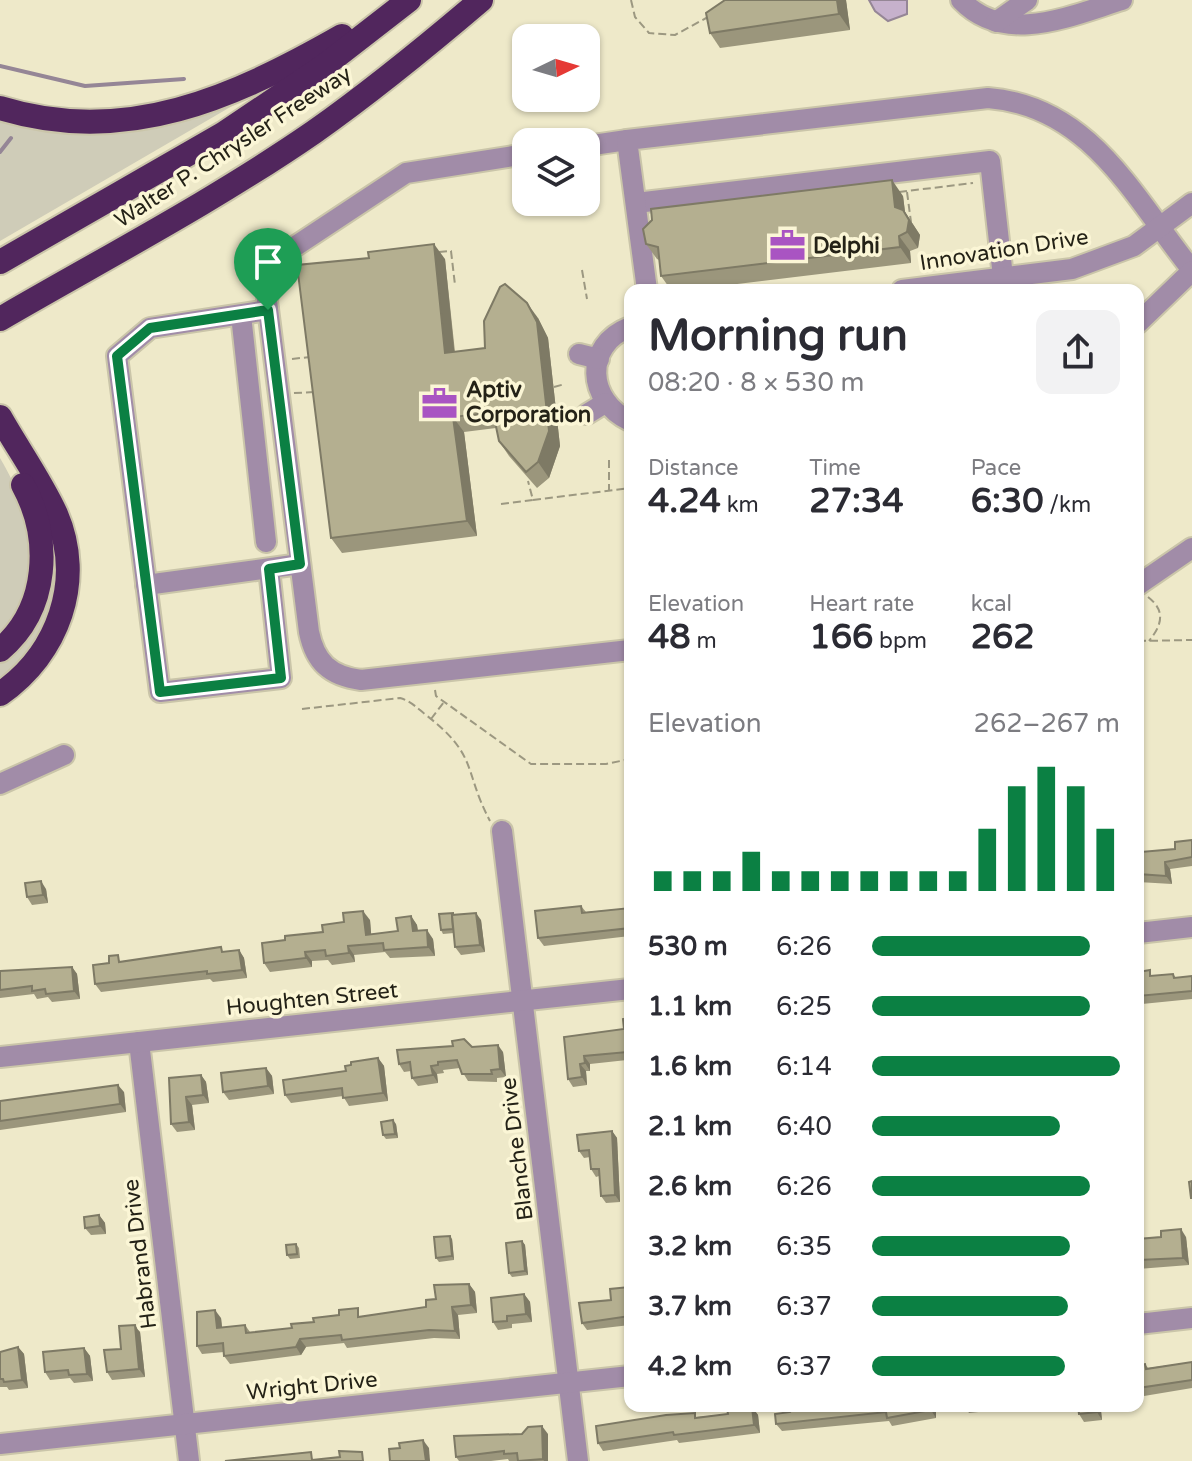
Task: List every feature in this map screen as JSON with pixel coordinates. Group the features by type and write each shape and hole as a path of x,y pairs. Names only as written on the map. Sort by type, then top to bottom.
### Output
{"highway":[{"path":"0,108 35,116 84,120 142,118 189,109 262,80 408,0"},
{"name":"Walter P. Chrysler Freeway","path":"0,262 223,134 324,66 408,0"},
{"name":"Walter P. Chrysler Freeway","path":"0,319 312,133 409,62 481,0"},
{"path":"0,417 56,513 65,540 68,579 61,616 46,651 0,694"},
{"path":"0,445 34,506 42,543 41,571 33,602 23,624 0,650"}],"street":[{"path":"961,0 983,19 1009,26 1061,19 1122,0"},
{"path":"996,22 1027,0"},
{"path":"600,144 971,99 1005,100 1040,109 1078,130 1100,152 1192,271 1144,317"},
{"path":"627,140 646,284"},
{"path":"512,156 406,173 282,255 271,272 268,310 309,632 316,655 326,668 347,678 361,680 624,651"},
{"path":"636,203 990,161 1003,277"},
{"name":"Innovation Drive","path":"949,284 1072,269 1113,256 1159,229 1192,203"},
{"path":"268,310 150,328 117,356 160,692 281,678 269,569"},
{"path":"241,315 266,542"},
{"path":"624,330 589,357 596,382 596,409 624,419"},
{"path":"253,424 282,420"},
{"path":"1144,588 1192,548"},
{"path":"146,585 300,564"},
{"path":"0,784 64,755"},
{"name":"Blanche Drive","path":"502,831 578,1461"},
{"path":"1144,932 1192,927"},
{"name":"Houghten Street","path":"0,1057 624,990"},
{"name":"Habrand Drive","path":"139,1042 189,1461"},
{"path":"1144,1323 1192,1318"},
{"name":"Wright Drive","path":"0,1444 624,1377"}],"path":[{"path":"631,0 635,17 649,33 675,35 713,14"},
{"path":"891,193 973,183"},
{"path":"907,191 911,224"},
{"path":"436,253 451,251 455,285"},
{"path":"582,270 587,299"},
{"path":"283,359 311,357 312,369"},
{"path":"314,380 316,392"},
{"path":"554,387 565,384"},
{"path":"287,388 295,394 322,392"},
{"path":"609,460 609,490"},
{"path":"528,481 533,500"},
{"path":"501,504 624,489"},
{"path":"1144,593 1160,609 1161,620 1149,641"},
{"path":"1144,641 1192,640"},
{"path":"439,685 434,692 444,701 531,764 606,764 624,760"},
{"path":"302,709 400,698 449,731 460,746 488,818 496,830 502,831"},
{"path":"431,719 444,701"}],"shaded area":[{"path":"869,0 907,0 907,14 888,21 875,11"},
{"path":"238,98 239,102 0,241 0,114 27,121"},
{"path":"0,458 24,506 33,548 26,590 0,637"},
{"path":"49,567 58,568 48,618 25,658 0,684 0,663 15,648"}],"building":[{"path":"725,0 837,0 839,14 710,33 706,13"},
{"path":"892,180 895,207 903,210 909,220 907,232 899,236 900,247 661,276 658,247 646,244 643,229 652,220 651,209"},
{"name":"Aptiv Corporation","path":"434,244 445,353 485,348 484,321 500,287 505,284 527,303 537,322 549,431 538,462 526,472 499,441 493,412 453,417 467,521 331,538 297,265 369,258 368,252"},
{"path":"1192,840 1192,857 1165,862 1166,876 1144,874 1144,852 1175,849 1175,842"},
{"path":"41,881 43,895 27,897 25,883"},
{"path":"581,906 582,913 624,909 624,929 538,938 535,911"},
{"path":"363,911 366,935 398,931 396,918 411,916 413,931 427,930 428,947 384,950 383,943 348,946 349,953 326,956 325,950 305,952 306,958 264,963 262,943 285,940 285,936 323,932 322,925 344,922 343,913"},
{"path":"453,913 453,929 441,930 439,914"},
{"path":"476,913 480,945 455,947 452,915"},
{"path":"221,947 222,952 239,950 242,970 95,984 93,965 109,963 109,956 118,955 119,962"},
{"path":"72,967 74,991 46,994 45,989 32,991 32,986 0,990 0,971"},
{"path":"1150,970 1150,976 1192,976 1192,991 1144,995 1144,971"},
{"path":"624,1029 624,1052 584,1056 585,1063 580,1064 582,1077 568,1079 564,1037"},
{"path":"464,1039 472,1047 498,1045 500,1069 491,1070 492,1074 462,1074 457,1060 438,1062 438,1065 431,1066 433,1075 412,1078 410,1062 399,1064 397,1050 453,1046 452,1041"},
{"path":"378,1058 383,1093 343,1098 342,1088 285,1095 283,1080 346,1071 345,1066 351,1065 351,1062"},
{"path":"266,1068 268,1086 223,1092 221,1073"},
{"path":"201,1075 203,1095 186,1097 189,1122 171,1124 169,1078"},
{"path":"118,1085 120,1104 0,1121 0,1101"},
{"path":"393,1120 395,1134 383,1135 381,1122"},
{"path":"612,1131 615,1195 601,1196 599,1169 591,1169 589,1150 579,1151 577,1135"},
{"path":"99,1215 100,1226 85,1228 84,1217"},
{"path":"1181,1229 1183,1258 1144,1260 1144,1238 1161,1237 1161,1231"},
{"path":"450,1236 452,1256 436,1258 434,1237"},
{"path":"522,1241 525,1271 509,1273 506,1243"},
{"path":"296,1244 297,1254 287,1255 286,1245"},
{"path":"469,1284 471,1305 452,1307 455,1331 429,1330 342,1340 341,1335 300,1339 296,1347 224,1356 223,1343 197,1346 197,1312 215,1310 217,1328 245,1325 246,1333 292,1328 291,1324 339,1315 339,1310 358,1308 358,1317 426,1307 426,1300 436,1299 434,1285"},
{"path":"624,1288 624,1317 582,1323 579,1303 611,1300 610,1289"},
{"path":"524,1294 526,1314 507,1316 507,1321 493,1322 491,1298"},
{"path":"135,1325 139,1369 107,1372 104,1350 121,1349 119,1326"},
{"path":"18,1347 22,1380 4,1382 0,1379 0,1352"},
{"path":"84,1348 87,1374 69,1375 68,1370 45,1372 43,1352"},
{"path":"1192,1362 1192,1380 1144,1387 1144,1364 1146,1369"},
{"path":"753,1412 754,1425 598,1443 596,1426 666,1415 695,1413 695,1418"},
{"path":"790,1412 886,1412 776,1424 775,1414"},
{"path":"886,1412 920,1412 887,1418"},
{"path":"542,1426 543,1459 518,1461 517,1453 504,1454 504,1451 456,1457 454,1436 522,1434 528,1427"},
{"path":"423,1440 426,1461 390,1461 389,1449 400,1448 399,1443"},
{"path":"339,1451 362,1452 363,1461 225,1461 311,1452 312,1460 340,1457"}],"waterway":[{"path":"0,66 85,86 184,79"},
{"path":"0,152 11,138"}],"place":[{"name":"Delphi","path":"787,246"},
{"name":"Aptiv Corporation","path":"440,403"}],"route":[{"path":"268,310 300,564 269,569 281,678 160,692 117,356 150,328 268,310"}]}
